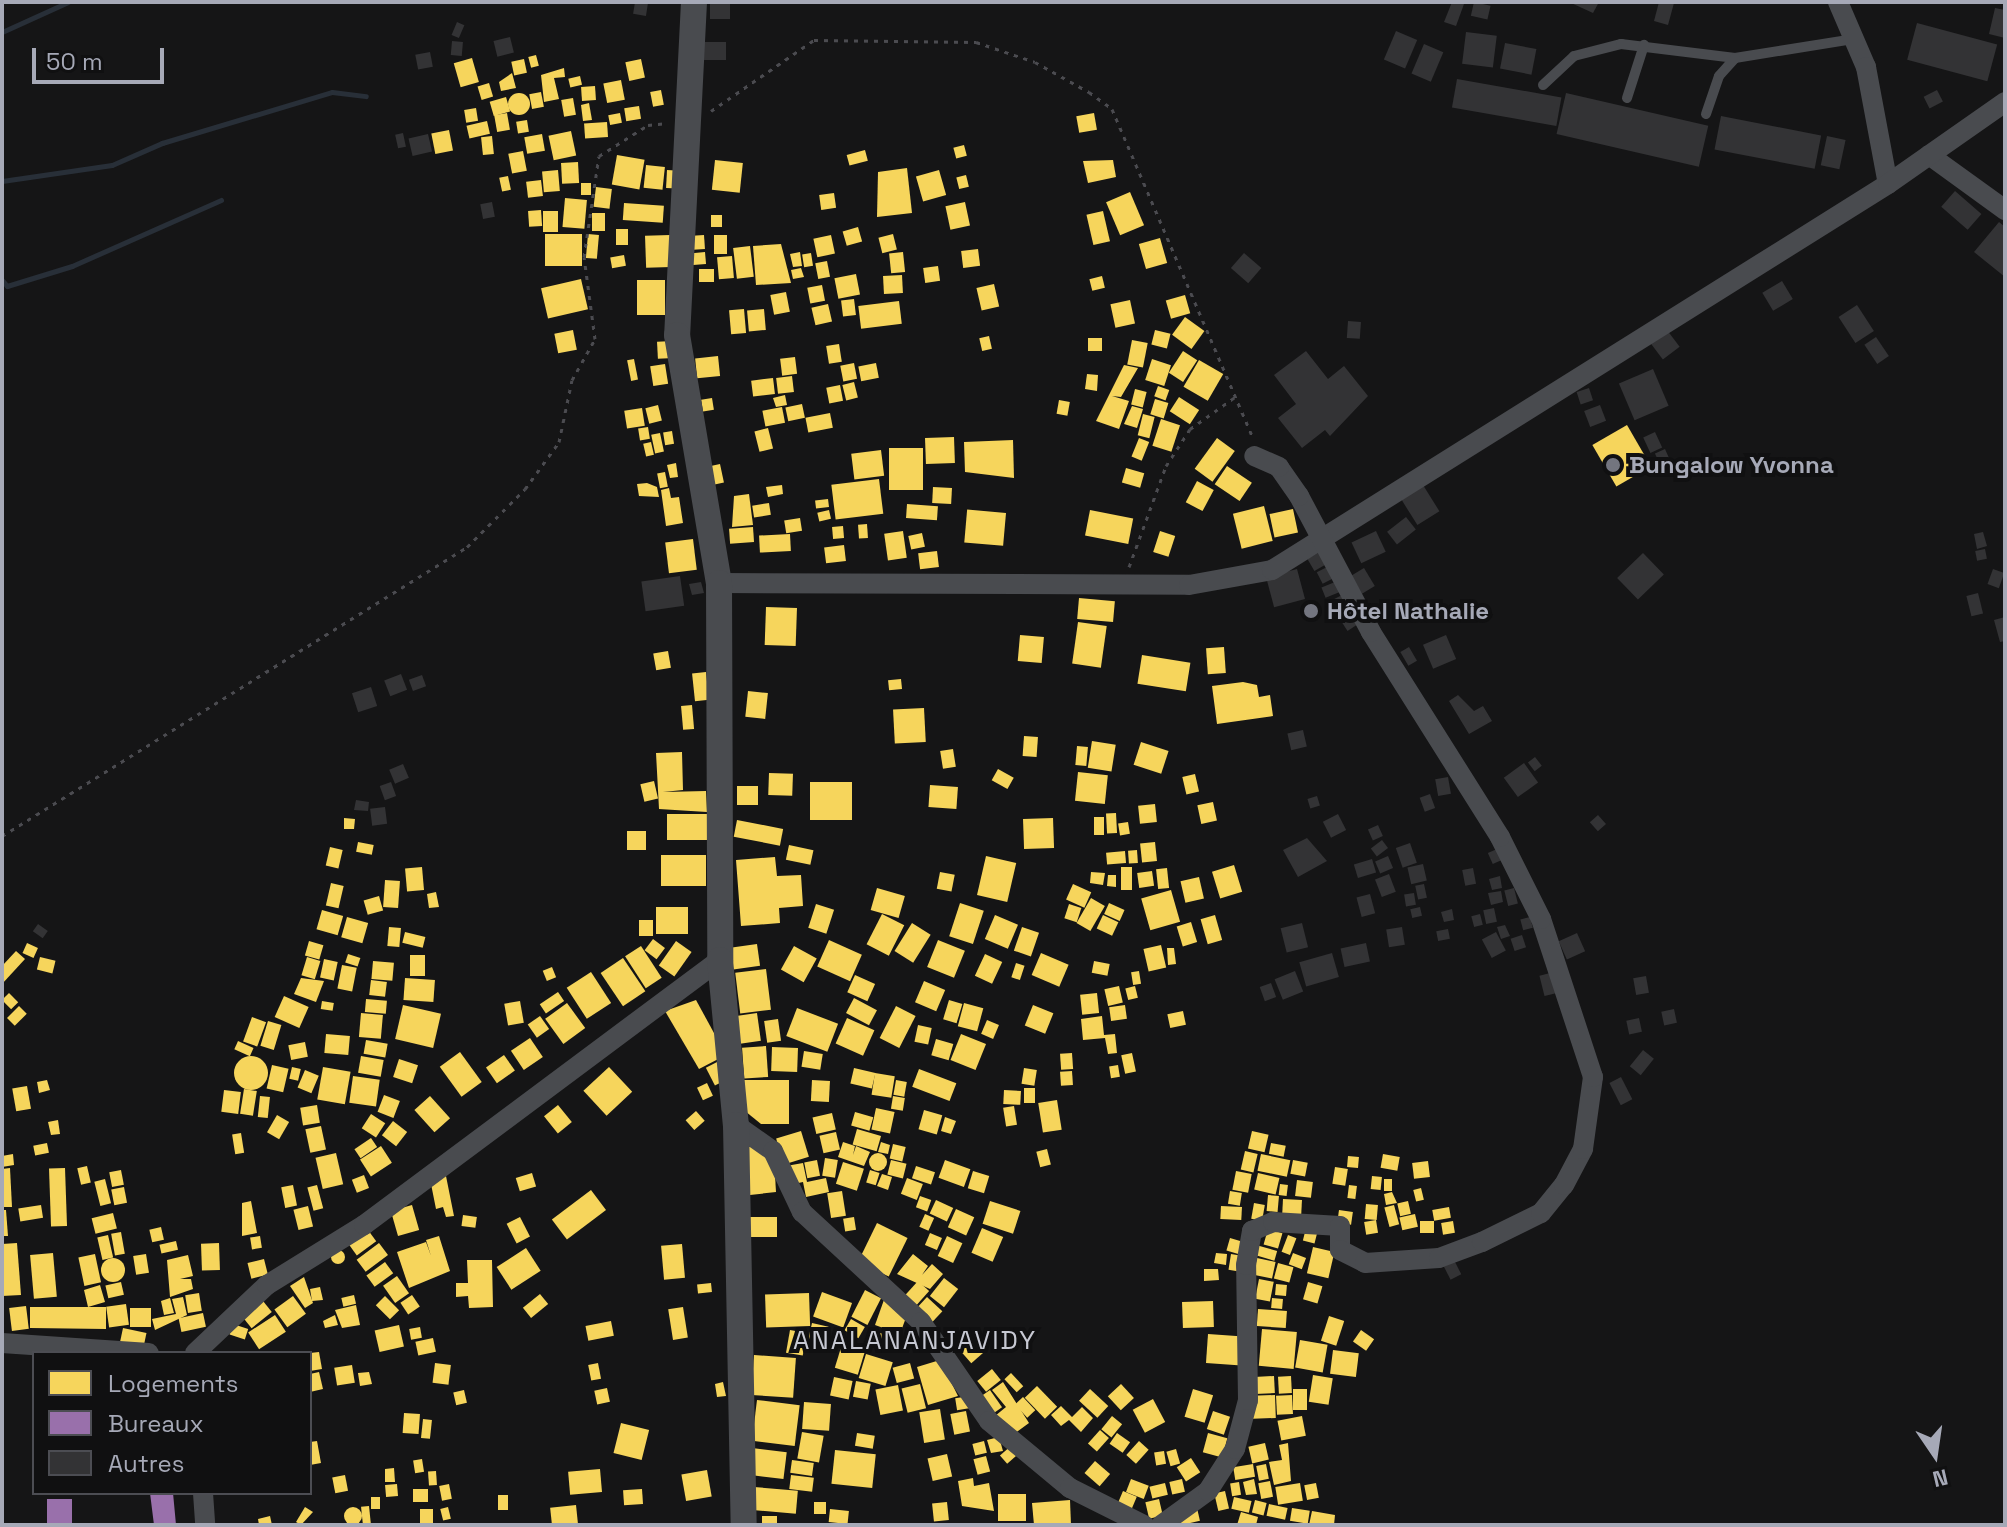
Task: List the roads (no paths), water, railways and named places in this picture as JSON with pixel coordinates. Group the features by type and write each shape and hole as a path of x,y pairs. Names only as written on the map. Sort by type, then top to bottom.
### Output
{"street":[{"path":"694,2 691,124 677,335 719,583 720,960 736,1125 744,1525"},
{"path":"1838,2 1854,39 1888,184"},
{"path":"719,583 1122,584 1232,581 1325,543 1888,184 2005,102"},
{"path":"1929,155 2005,210"},
{"path":"1161,1525 1176,1508 1208,1491 1235,1449 1248,1400 1246,1265 1252,1231 1273,1222 1340,1226 1340,1250 1365,1263 1439,1258 1541,1213 1583,1149 1593,1077 1541,919 1279,467 1254,456"},
{"path":"197,1351 267,1285 364,1225 720,960"},
{"path":"736,1125 773,1151 802,1212 921,1322 989,1421 1070,1488 1144,1525"},
{"path":"2,1343 120,1351"},
{"path":"203,1495 205,1525"}],"lane":[{"path":"1543,85 1574,56 1644,45 1735,58 1854,39"},
{"path":"1627,98 1644,45"},
{"path":"1706,114 1719,76 1735,58"}],"waterway":[{"path":"2,32 68,2"},
{"path":"2,181 112,165 162,143 332,92 366,96"},
{"path":"2,280 7,286 72,266 221,200"}],"place":[{"name":"Bungalow Yvonna","path":"1613,465"},
{"name":"Hôtel Nathalie","path":"1311,611"}],"district":[{"name":"ANALANANJAVIDY","path":"915,1341"}]}
